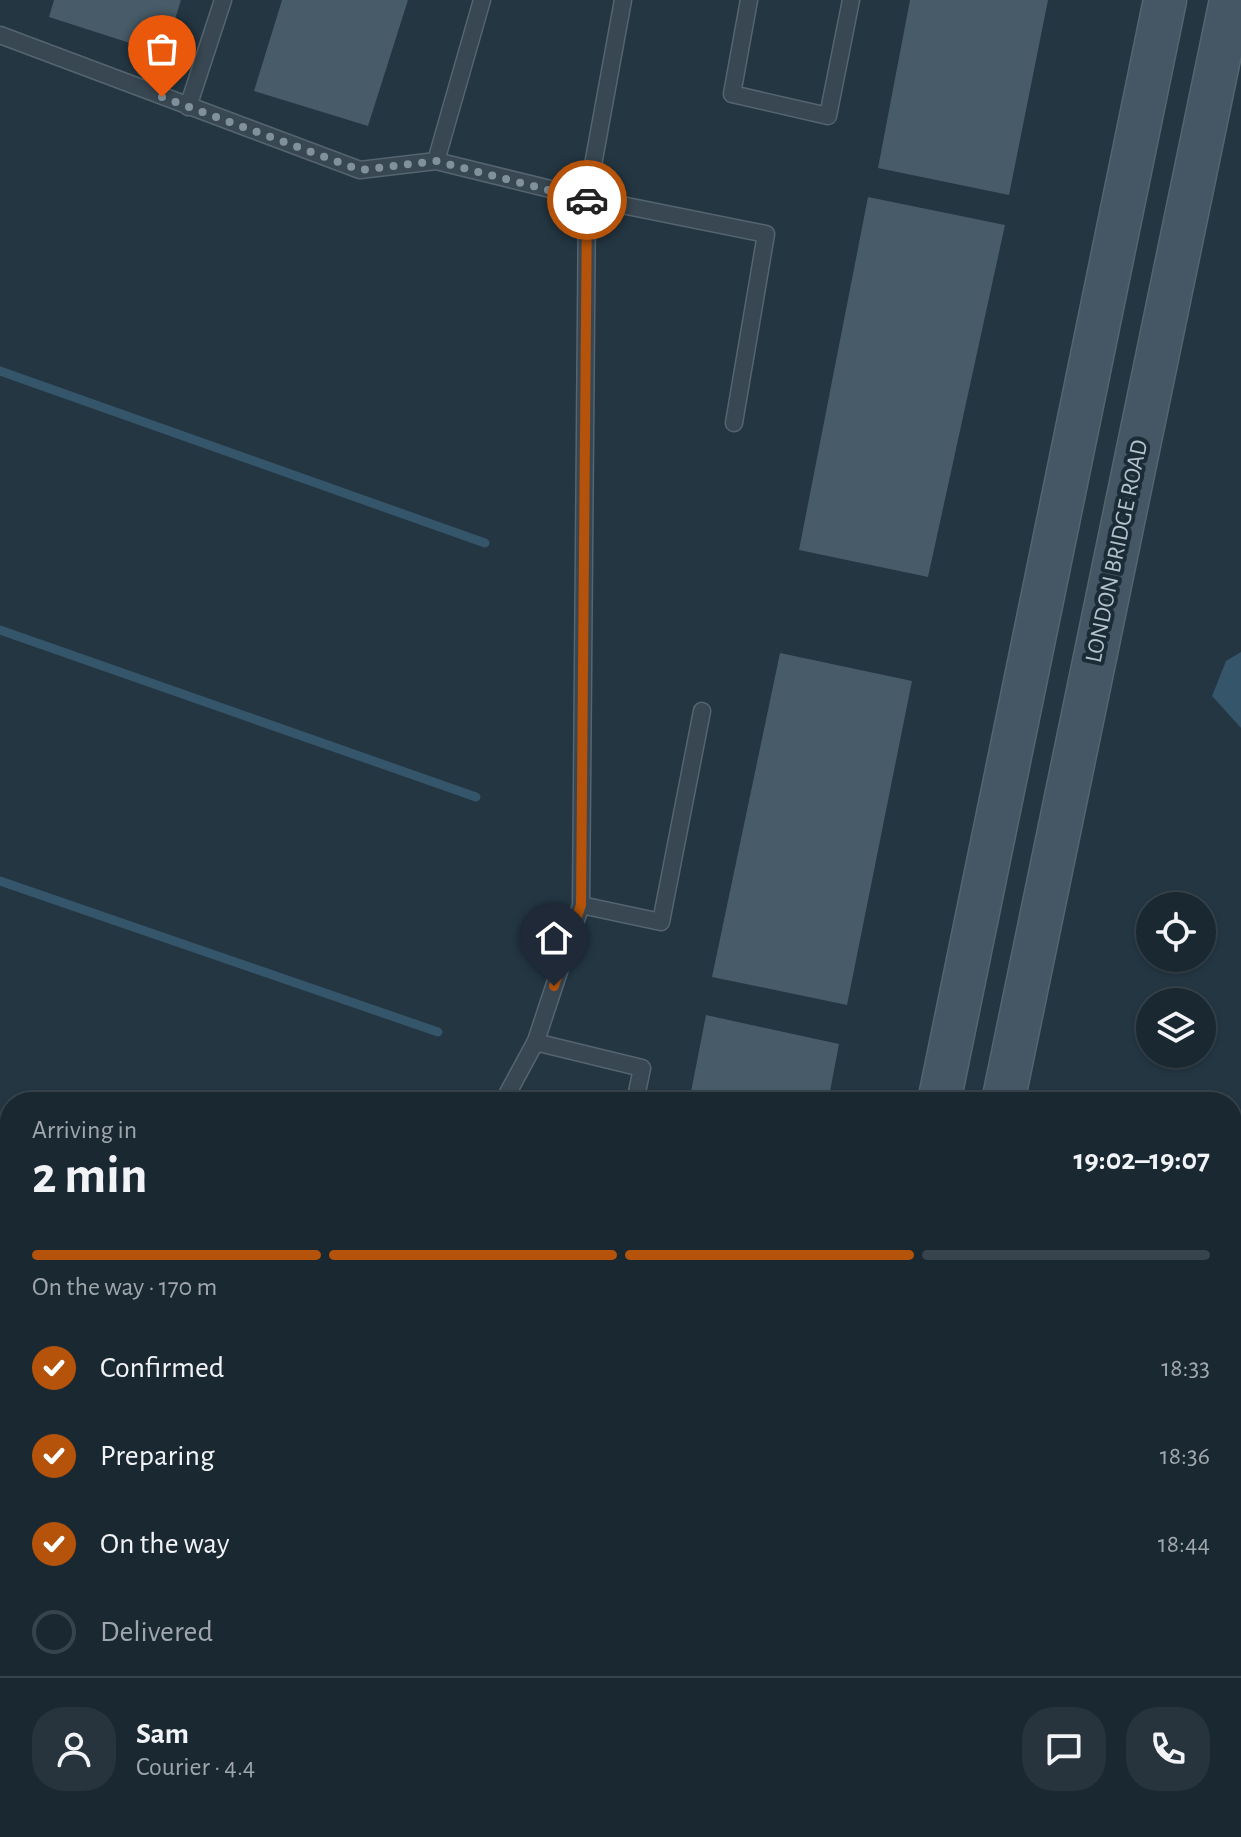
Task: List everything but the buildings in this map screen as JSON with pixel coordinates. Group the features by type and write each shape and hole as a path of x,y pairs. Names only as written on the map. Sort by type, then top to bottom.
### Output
{"main road":[{"path":"941,1092 1165,0"},
{"name":"LONDON BRIDGE ROAD","path":"1005,1092 1231,0"}],"lane":[{"path":"188,107 223,0"},
{"path":"436,161 482,0"},
{"path":"508,1092 535,1042 581,905 587,198 623,0"},
{"path":"749,0 732,94 828,116 851,0"},
{"path":"0,35 360,170 436,161 587,198 766,234 734,423"},
{"path":"581,905 661,922 702,711"},
{"path":"535,1042 642,1068 637,1092"}],"water":[{"path":"1241,652 1241,728 1212,696 1226,661"}],"waterway":[{"path":"0,371 485,543"},
{"path":"0,630 476,797"},
{"path":"0,881 438,1032"}],"way so far":[{"path":"162,97 360,170 436,161 587,200"}],"route":[{"path":"554,986 581,905 587,200"}]}
